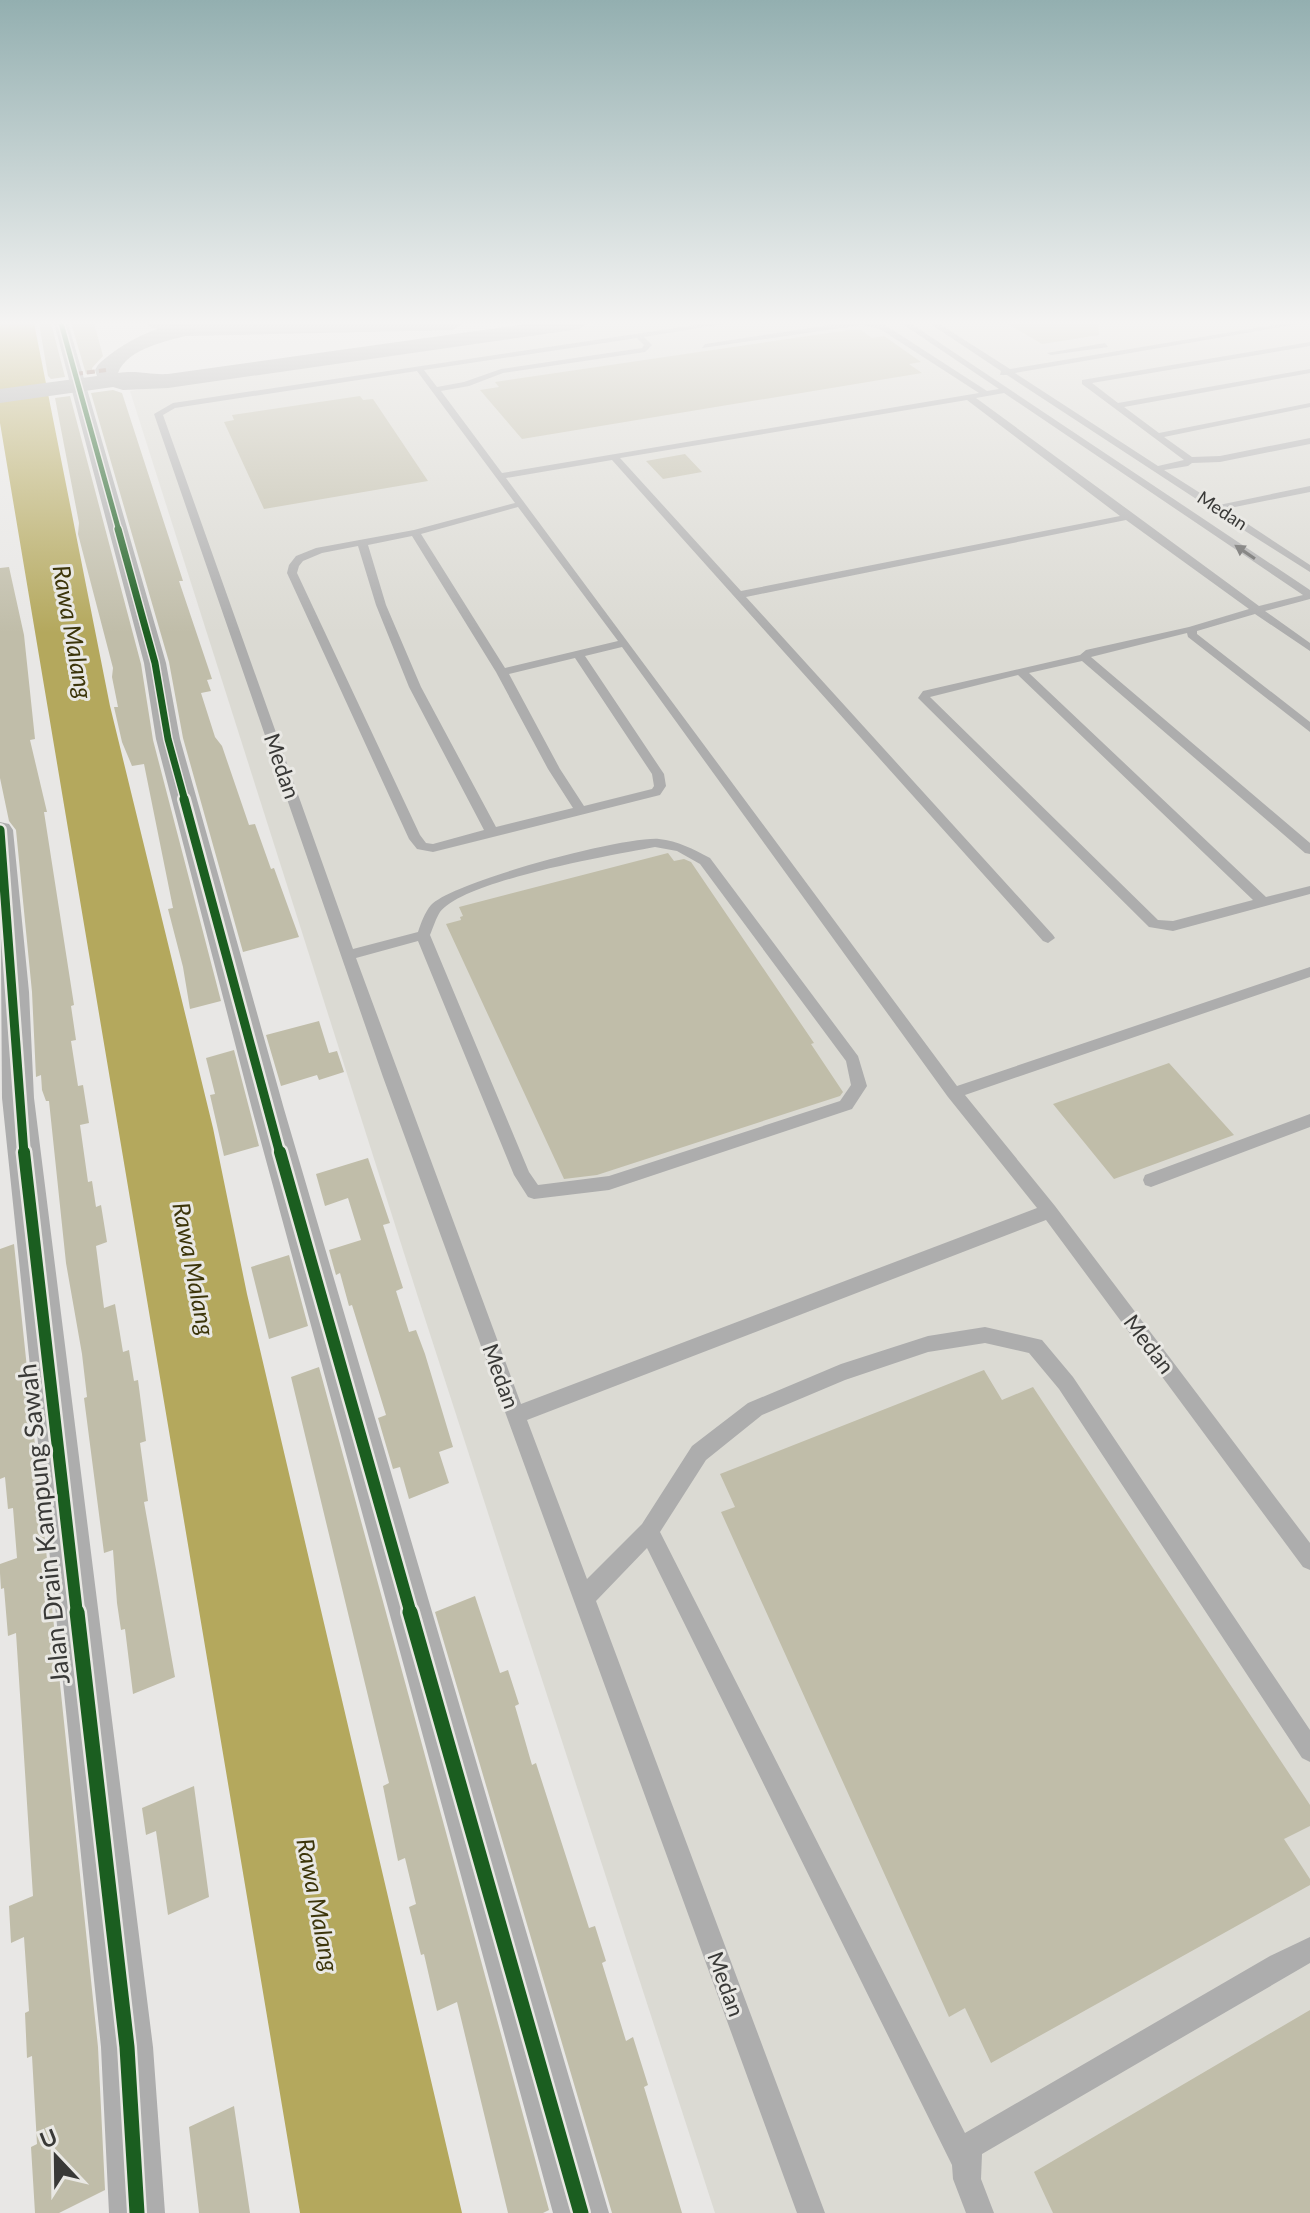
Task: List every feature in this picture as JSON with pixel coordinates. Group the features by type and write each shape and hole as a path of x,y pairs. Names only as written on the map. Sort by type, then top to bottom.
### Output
{"street":[{"path":"106,426 168,739 317,1291 456,1764 581,2213"},
{"name":"Jalan Drain Kampung Sawah","path":"0,830 10,934 9,1100 127,2047 137,2213"}],"lane":[{"name":"Medan","path":"162,426 348,955 811,2213"},
{"name":"Medan","path":"462,426 954,1093 1049,1211 1310,1560"},
{"path":"500,476 796,426"},
{"path":"1008,426 1310,648"},
{"path":"1057,426 1310,596"},
{"name":"Medan","path":"1090,426 1310,569"},
{"path":"1142,426 1190,460 1220,459 1310,441"},
{"path":"1155,436 1204,426"},
{"path":"614,457 1048,938"},
{"path":"1129,474 1185,464 1190,460"},
{"path":"1189,514 1310,489"},
{"path":"520,504 415,533 325,549 295,559 292,573 414,836 422,846 433,848 656,792 660,786 658,774 578,654"},
{"path":"739,595 1128,517"},
{"path":"415,533 502,672 554,769 581,811"},
{"path":"362,543 381,605 415,687 492,832"},
{"path":"1310,596 1192,629 1090,652 1084,657 927,693 924,698 1154,924 1173,926 1310,890"},
{"path":"1192,629 1192,635 1310,728"},
{"path":"502,672 624,643"},
{"path":"1084,657 1310,850"},
{"path":"1020,671 1263,902"},
{"path":"348,955 423,935 436,908 470,887 608,851 655,843 680,847 705,861 853,1060 859,1086 846,1105 609,1183 534,1192 522,1175 423,935"},
{"path":"954,1093 1310,972"},
{"path":"1151,1180 1310,1120"},
{"path":"516,1415 1049,1211"},
{"path":"583,1599 649,1531 699,1453 755,1409 841,1373 928,1344 985,1335 1035,1346 1066,1383 1310,1750"},
{"path":"649,1531 964,2160 966,2178 980,2213"},
{"path":"964,2160 972,2144 1279,1965 1310,1950"}],"shaded area":[{"path":"141,426 1310,426 1310,2213 715,2213 417,1294"}],"water":[{"name":"Rawa Malang","path":"1,426 54,426 110,706 213,1128 247,1294 462,2213 300,2213"}],"building":[{"path":"60,426 78,426 141,664 153,740 221,1001 190,1009 168,909 173,908 144,764 132,766 122,742 114,707 118,707 113,668 78,534 79,523"},
{"path":"101,426 133,426 212,679 207,680 211,691 201,693 215,737 222,746 249,825 255,824 271,869 274,868 299,937 243,952 183,738 169,662"},
{"path":"226,426 391,426 428,481 264,509"},
{"path":"511,426 599,426 522,439"},
{"path":"685,454 702,472 663,479 646,461"},
{"path":"9,567 24,635 35,739 30,740 47,812 44,812 74,1005 71,1006 76,1040 71,1041 78,1086 83,1085 89,1123 80,1125 88,1182 92,1181 96,1207 101,1205 107,1242 96,1246 104,1308 115,1304 123,1352 129,1350 134,1381 138,1380 146,1441 140,1443 148,1501 144,1502 175,1677 133,1694 125,1629 121,1630 117,1603 113,1550 104,1553 84,1398 87,1397 82,1354 66,1263 49,1101 46,1101 42,1090 41,1075 36,1077 32,992 16,830 9,821 0,778 0,568"},
{"path":"668,853 674,861 684,859 691,862 814,1043 811,1044 843,1092 840,1096 597,1175 564,1179 446,924 461,920 463,916 459,907"},
{"path":"319,1021 329,1053 337,1051 344,1072 319,1080 317,1075 281,1086 266,1035"},
{"path":"234,1050 259,1146 224,1156 210,1095 215,1094 206,1058"},
{"path":"1169,1063 1234,1135 1114,1179 1053,1104"},
{"path":"368,1158 390,1223 383,1225 403,1288 396,1291 409,1332 416,1330 425,1354 453,1447 439,1452 449,1483 409,1499 400,1467 393,1469 378,1418 386,1415 352,1305 349,1306 340,1273 336,1275 329,1250 361,1240 348,1198 325,1206 316,1174"},
{"path":"14,1244 98,2047 105,2190 59,2213 35,2213 31,2147 37,2144 32,2056 27,2058 25,2013 29,2011 24,1937 11,1943 9,1906 33,1896 16,1633 8,1636 0,1573 0,1564 17,1558 13,1508 8,1509 5,1477 0,1479 0,1249"},
{"path":"289,1255 308,1326 269,1339 251,1267"},
{"path":"319,1367 549,2210 543,2213 508,2213 457,2002 437,2011 424,1954 421,1955 409,1907 416,1904 405,1858 398,1861 383,1786 389,1783 291,1377"},
{"path":"984,1370 1002,1400 1033,1387 1310,1805 1310,1826 1284,1839 1310,1879 1310,1885 991,2063 965,2008 949,2017 721,1512 735,1507 720,1474"},
{"path":"475,1596 500,1673 508,1670 532,1765 536,1763 589,1928 595,1926 606,1961 602,1963 626,2041 633,2037 648,2085 644,2087 682,2213 612,2213 435,1612"},
{"path":"194,1786 209,1897 168,1915 156,1831 146,1835 142,1808"},
{"path":"1310,2010 1310,2213 1053,2213 1034,2172"},
{"path":"234,2106 250,2213 199,2213 189,2127"}],"cycle path":[{"path":"90,426 155,663 168,739 217,924 581,2213"},
{"path":"0,830 14,992 18,1098 127,2047 137,2213"}]}
